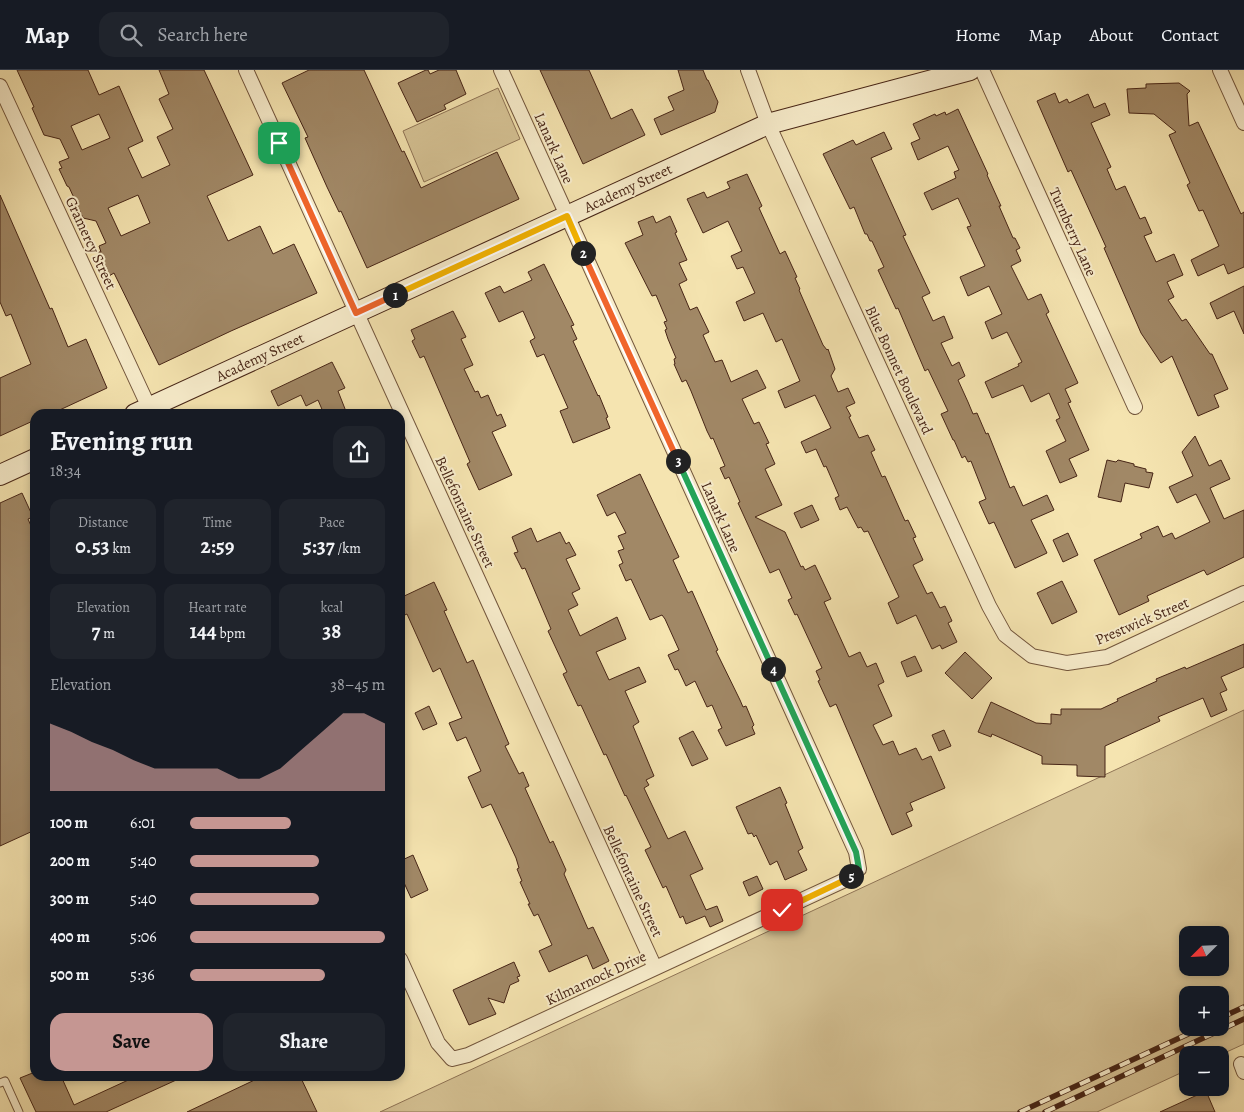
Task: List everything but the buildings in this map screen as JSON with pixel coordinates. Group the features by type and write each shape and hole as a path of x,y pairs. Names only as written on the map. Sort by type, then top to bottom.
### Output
{"street":[{"name":"Bellefontaine Street","path":"246,70 400,409"},
{"name":"Lanark Lane","path":"501,70 856,852 859,869"},
{"name":"Blue Bonnet Boulevard","path":"748,70 768,124 989,606 1005,635 1032,656 1048,659"},
{"name":"Academy Street","path":"151,409 768,124 970,70"},
{"name":"Turnberry Lane","path":"982,70 1135,407"},
{"path":"1220,70 1244,123"},
{"name":"Gramercy Street","path":"0,86 144,409"},
{"name":"Bellefontaine Street","path":"405,420 655,968"},
{"path":"0,475 30,464"},
{"name":"Prestwick Street","path":"1048,659 1067,663 1107,657 1244,593"},
{"name":"Kilmarnock Drive","path":"405,970 438,1043 452,1059 468,1056 845,880 859,869"}],"lane":[{"path":"0,1083 5,1081 19,1112"}],"shaded area":[{"path":"498,88 520,139 424,182 403,131"},
{"path":"1244,710 1244,1044 1229,1051 1229,1046 1179,1046 1179,1074 1097,1112 380,1112"}],"railway":[{"path":"1229,1014 1244,1007"},
{"path":"1045,1112 1244,1019"},
{"path":"1020,1112 1184,1036"}],"route":[{"path":"279,143 356,313 567,216 856,852 859,869 845,880 782,910"}]}
